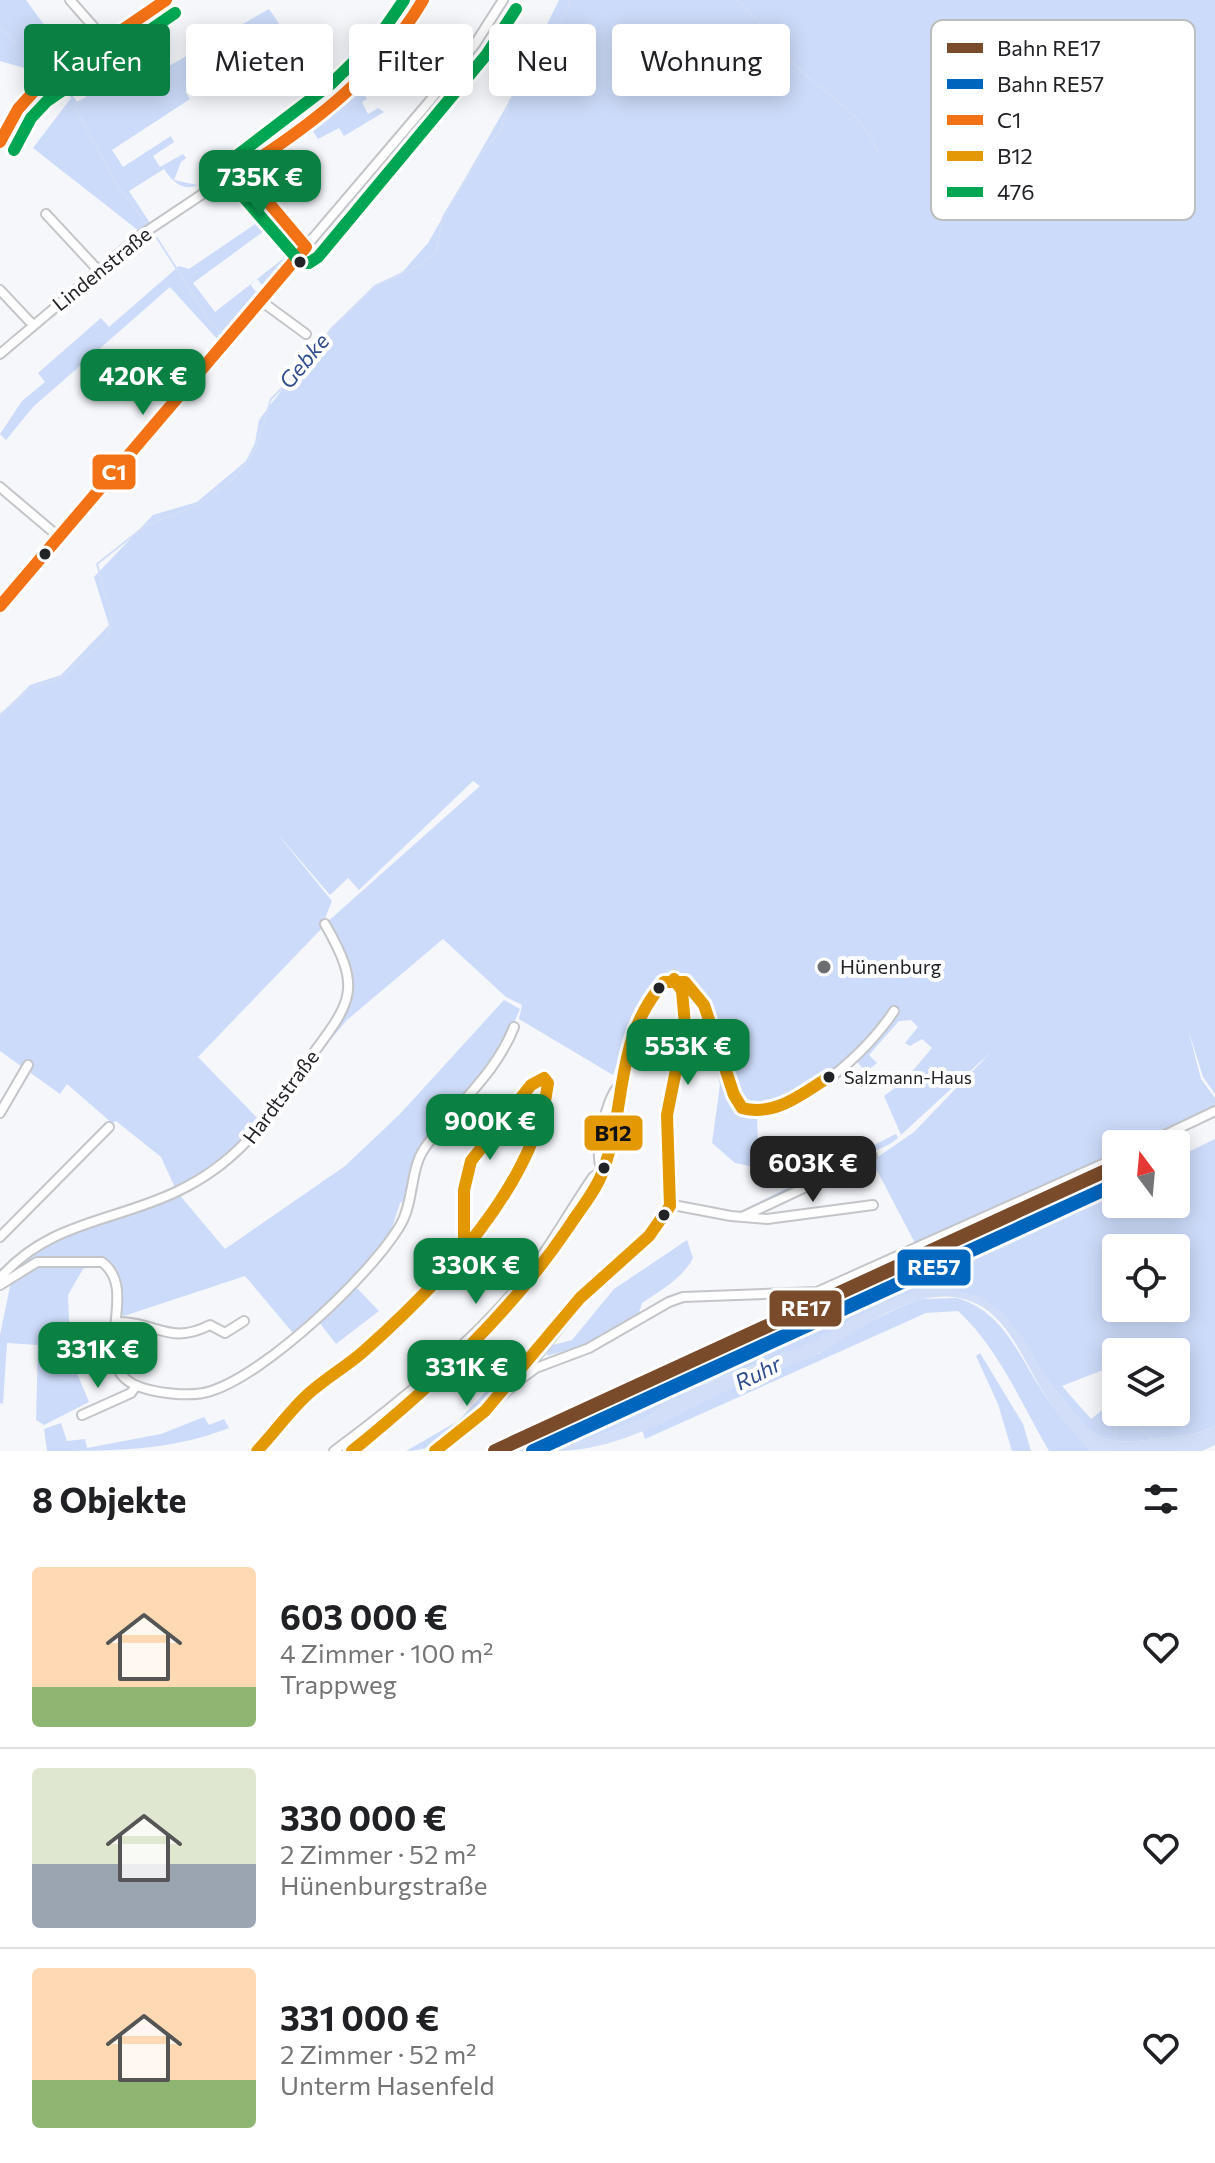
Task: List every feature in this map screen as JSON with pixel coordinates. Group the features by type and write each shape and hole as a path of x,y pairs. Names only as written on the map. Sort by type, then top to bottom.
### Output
{"street":[{"path":"70,0 91,24"},
{"path":"132,24 166,0"},
{"name":"Lindenstraße","path":"0,354 141,235 241,170 331,104 392,43 423,0"},
{"path":"0,606 261,301 475,44 503,0"},
{"path":"0,142 29,96"},
{"path":"241,170 306,247"},
{"path":"46,214 98,270"},
{"path":"0,290 33,325"},
{"path":"261,301 306,334"},
{"path":"0,487 59,537"},
{"name":"Hardtstraße","path":"0,1278 36,1245 177,1192 245,1146 332,1028 346,1001 349,971 325,924"},
{"path":"352,1451 447,1367 525,1290 599,1170 637,1019 658,987 674,979 706,1010 736,1100 751,1111 778,1106 840,1070 878,1033 894,1011"},
{"path":"435,1451 477,1421 514,1384 595,1283 644,1242 670,1207 666,1123 684,1027 685,987"},
{"path":"0,1285 20,1269 37,1262 98,1261 109,1269 115,1285 115,1363 124,1378 136,1386 192,1394 214,1390 267,1359 327,1308 399,1228 409,1204 422,1152 497,1064 514,1027"},
{"path":"0,1113 28,1065"},
{"path":"257,1451 308,1395 371,1345 464,1244 493,1210 527,1157 543,1116 547,1085 539,1078 471,1161 464,1190 464,1244"},
{"path":"1175,1130 1215,1111"},
{"path":"0,1237 109,1127"},
{"path":"739,1217 787,1199 872,1156"},
{"path":"514,1384 536,1368 589,1348 675,1299 813,1293 1102,1164"},
{"path":"334,1451 369,1427 427,1376 515,1290 599,1170"},
{"path":"671,1190 683,1204"},
{"path":"670,1207 683,1204 739,1217 794,1217 873,1205"},
{"path":"210,1313 210,1325"},
{"path":"116,1322 137,1322 178,1336 210,1325 225,1333 244,1321"},
{"path":"82,1415 131,1393 136,1386"}],"shaded area":[{"path":"0,0 26,0 44,24 24,24 24,68 0,61"},
{"path":"559,0 1215,0 1215,1094 1203,1077 1188,1029 1201,1079 1215,1098 1215,1108 1170,1130 1102,1130 1102,1161 915,1243 872,1161 914,1132 991,1052 901,1135 884,1096 904,1081 932,1048 922,1039 910,1046 905,1043 918,1027 911,1020 899,1021 869,1055 877,1063 866,1072 851,1055 808,1088 758,1108 744,1096 709,1003 691,979 663,974 635,1014 613,1075 519,1019 522,1005 506,997 443,939 347,1020 243,1144 177,1192 161,1157 116,1121 112,1123 67,1084 60,1094 0,1051 0,715 30,685 61,675 109,625 94,577 153,515 197,502 246,461 255,443 259,420 318,342 375,285 399,276 428,243 512,96 596,96 596,24 547,24","holes":["473,781 480,786 325,924 332,901 275,831 330,895 348,878 359,890","325,925 344,971 344,988 328,1028 261,1122 198,1057"]},
{"path":"269,9 279,24 243,24"},
{"path":"186,56 185,92 190,99 112,150 123,167 171,136 174,142 153,156 160,167 183,154 186,158 181,162 174,180 197,185 187,187 178,184 171,178 164,169 129,191 150,223 139,231 33,148 70,96 77,102 87,96 170,96 170,65"},
{"path":"349,92 349,96 366,96 367,99 362,102 368,114 378,108 384,112 344,136 339,128 318,139 311,128"},
{"path":"264,218 269,224 264,231 193,283 215,312 250,284 257,293 219,341 170,287 33,407 6,440 0,434 22,401 45,382 38,373 101,318 109,327 179,266 189,269"},
{"path":"271,237 279,248 286,238 295,249 263,286 257,279 284,258"},
{"path":"504,1000 520,1009 500,1055 416,1155 407,1199 400,1203 390,1234 343,1288 293,1333 245,1276 124,1316 120,1313 122,1297 119,1282 102,1257 98,1264 83,1269 68,1295 71,1374 77,1373 89,1402 44,1425 36,1420 38,1345 7,1343 3,1404 0,1403 0,1335 14,1267 39,1248 177,1192 225,1249 345,1166 400,1114"},
{"path":"718,1047 734,1097 757,1118 759,1168 735,1163 712,1143 720,1085 712,1048"},
{"path":"896,1134 898,1138 890,1144 746,1213 743,1210"},
{"path":"793,1137 800,1158 777,1170 762,1188 760,1149"},
{"path":"1215,1139 1215,1426 1195,1434 1131,1442 1105,1439 1086,1428 1048,1381 1002,1312 938,1286 797,1349 688,1390 683,1398 673,1399 646,1418 557,1451 513,1451 910,1276 972,1259 993,1248 954,1256 951,1249 1102,1181 1102,1218 1190,1218 1190,1151"},
{"path":"687,1240 693,1258 670,1284 642,1303 639,1313 582,1346 547,1356 549,1346 572,1340 614,1289"},
{"path":"355,1286 379,1311 336,1344 319,1322"},
{"path":"957,1298 988,1314 1000,1326 1046,1397 1090,1451 1049,1451 997,1359 958,1311 926,1313 645,1439 642,1429 752,1379 819,1354 855,1329 902,1306 920,1299"},
{"path":"980,1353 1023,1424 1031,1451 1012,1451 998,1404 976,1356"},
{"path":"512,1363 520,1367 470,1422 439,1443 406,1451 458,1421"},
{"path":"204,1417 209,1425 224,1419 229,1428 163,1445 117,1450 47,1451 44,1429 61,1423 67,1441 85,1439 87,1448 161,1434"}],"water":[{"name":"Ruhr","path":"938,1286 981,1297 1002,1312 1024,1339 1048,1381 1086,1428 1105,1439 1131,1442 1195,1434 1215,1426 1215,1445 1202,1451 1090,1451 1050,1402 1008,1332 989,1311 956,1298 936,1297 895,1309 814,1356 754,1378 658,1425 608,1443 557,1451 646,1418 673,1399 683,1398 688,1390 798,1348 900,1296"}],"waterway":[{"name":"Gebke","path":"0,715 28,690 62,677 108,636 111,616 97,564 145,526 197,505 229,482 247,463 257,445 271,399 312,358 330,330 375,286 418,266 436,252 443,217 483,151 501,130 510,100 528,80 553,30 570,8 569,0"},
{"path":"737,0 808,77 856,118 878,152"},
{"path":"0,28 16,43"},
{"path":"74,106 117,185 146,223"},
{"path":"157,238 211,323 221,330"},
{"path":"1117,1438 1114,1418 1132,1412 1138,1427 1152,1438"}],"rail line":[{"name":"RE17","path":"495,1451 1102,1172"},
{"name":"RE57","path":"533,1451 1102,1190"}],"transit line":[{"name":"C1","path":"0,142 18,109 36,89 166,0"},
{"name":"476","path":"404,0 378,38 332,83 226,164 228,179 300,262 309,263 318,257 487,54 516,9"},
{"name":"C1","path":"241,170 293,135 342,96 386,51 423,0"},
{"name":"476","path":"14,150 31,118 47,101 175,13"},
{"name":"C1","path":"241,170 306,247"},
{"name":"C1","path":"0,606 306,247"},
{"name":"B12","path":"435,1451 485,1411 580,1298 649,1236 670,1206 667,1115 685,1025 682,991 674,979"},
{"name":"B12","path":"352,1451 412,1401 495,1319 545,1260 587,1200 600,1178 611,1146 636,1027 664,982 685,982 704,1005 734,1095 742,1108 777,1107 829,1077"},
{"name":"B12","path":"257,1451 306,1396 364,1351 423,1295 479,1230 524,1159 539,1121 548,1083 544,1078 531,1085 471,1161 464,1190 464,1244"}],"place":[{"name":"Hünenburg","path":"824,967"},
{"name":"Salzmann-Haus","path":"829,1077"}]}
